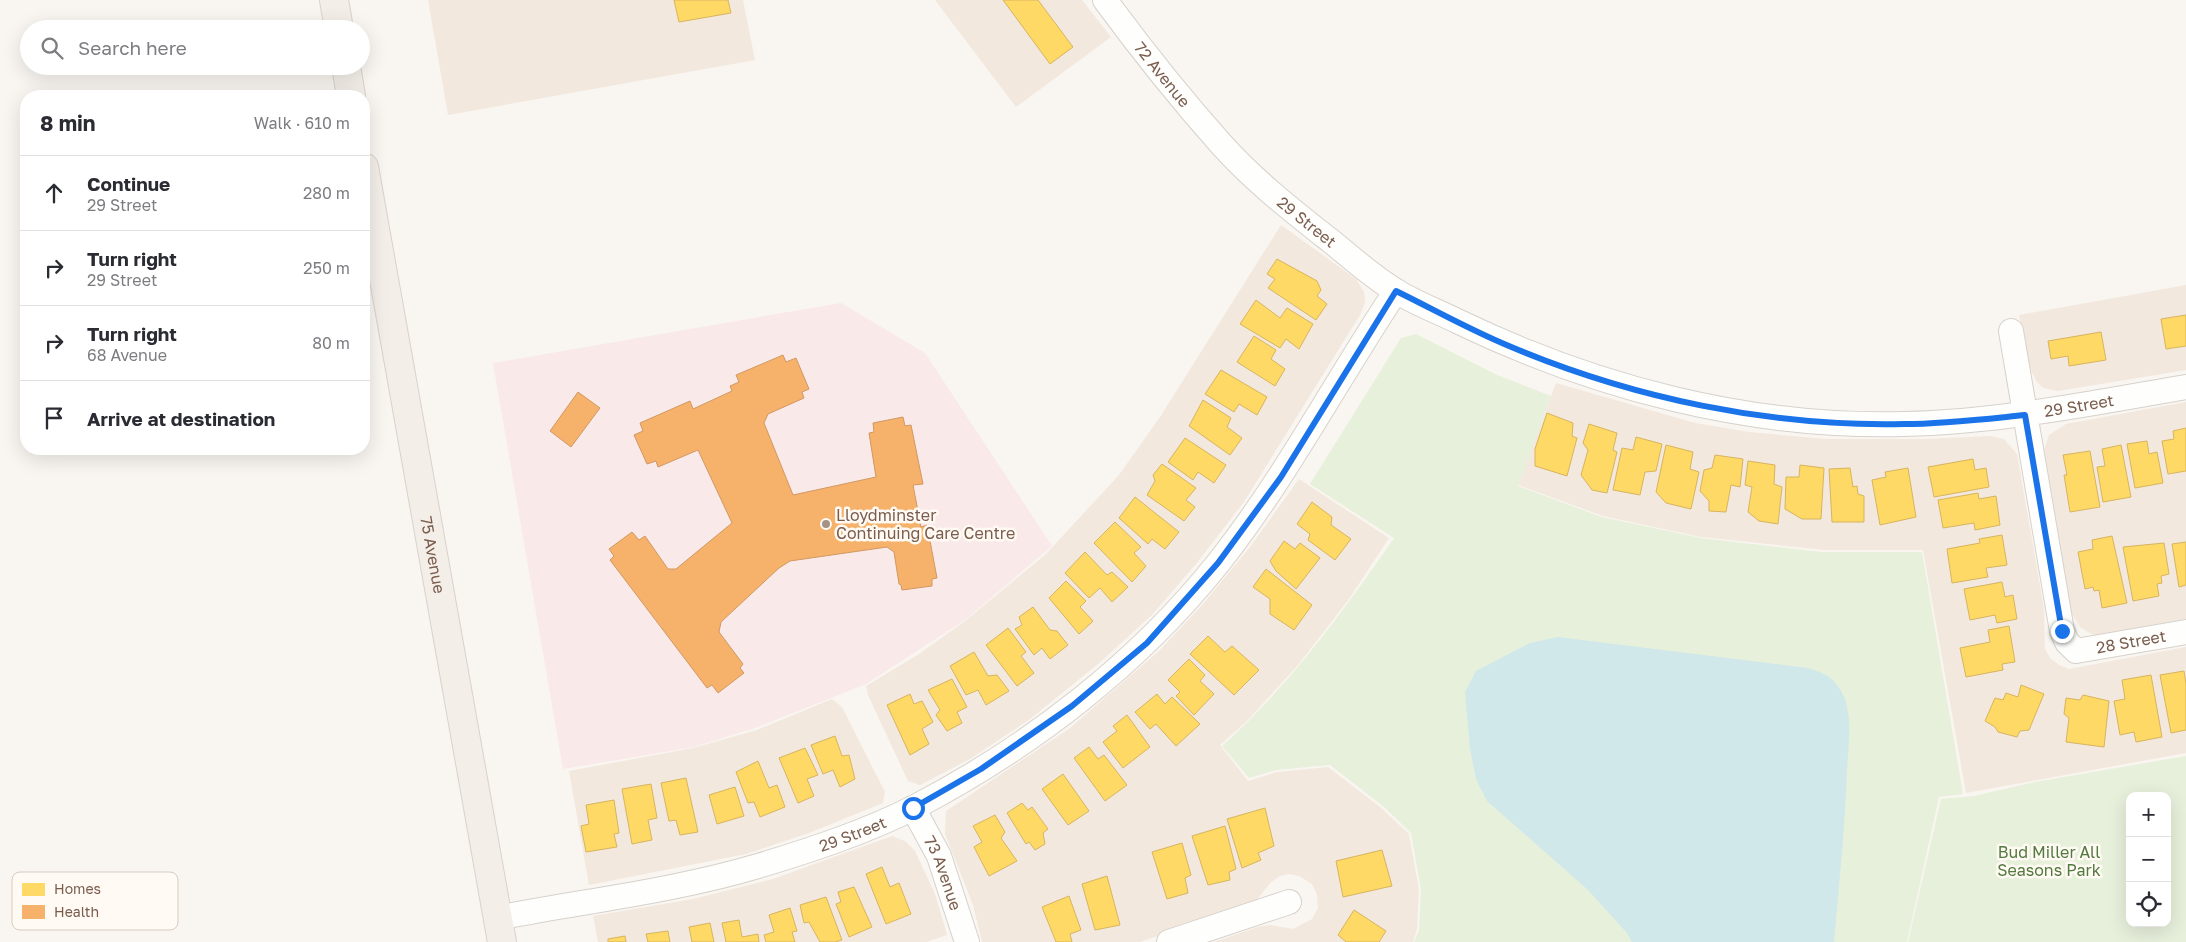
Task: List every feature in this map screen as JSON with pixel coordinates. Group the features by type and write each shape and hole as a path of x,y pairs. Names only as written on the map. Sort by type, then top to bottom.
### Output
{"main road":[{"path":"334,0 337,20"},
{"path":"348,75 350,90"},
{"name":"75 Avenue","path":"370,201 500,930"}],"street":[{"name":"72 Avenue","path":"1105,0 1223,146"},
{"name":"29 Street","path":"1223,146 1286,205 1396,291 1508,345 1541,358 1622,385 1705,407 1758,415 1831,422 1904,424 2025,415 2186,387"},
{"name":"29 Street","path":"500,930 654,890 755,867 830,843 913,808 981,769 1072,706 1147,643 1218,563 1281,477 1396,291"},
{"path":"2011,331 2025,415"},
{"name":"28 Street","path":"2025,415 2062,631 2067,642 2076,651 2186,632"},
{"name":"73 Avenue","path":"913,808 938,856 967,942"},
{"path":"1169,942 1289,902"}],"shaded area":[{"path":"428,0 743,0 755,60 448,115"},
{"path":"935,0 1082,0 1111,37 1016,107"},
{"path":"1281,225 1356,279 1364,292 1365,303 1360,315 1244,502 1196,564 1152,615 1098,664 1030,719 970,759 920,785 908,781 868,695 866,686 919,654 965,621 1046,554 1119,475 1160,417"},
{"path":"2186,285 2186,370 2058,391 2043,388 2036,381 2028,363 2019,315"},
{"path":"841,303 925,353 1052,546 965,620 866,684 755,728 694,747 563,769 493,363"},
{"path":"1556,383 1695,423 1749,432 1826,439 1925,439 1990,436 2004,439 2017,454 2044,608 2045,649 2050,658 2059,665 2069,669 2186,647 2186,753 1966,793 1923,550 1824,550 1701,537 1603,516 1518,485"},
{"path":"2186,402 2186,619 2094,635 2080,627 2072,614 2044,450 2049,435 2066,424"},
{"path":"1299,479 1389,538 1349,599 1298,665 1247,721 1220,745 1248,781 1277,772 1328,767 1380,807 1409,834 1419,890 1417,929 1413,942 1214,942 1258,927 1270,925 1293,929 1312,919 1318,908 1317,895 1312,884 1299,876 1289,874 1280,876 1271,882 1254,903 1140,942 982,942 973,905 945,834 946,811 1070,728 1159,651 1203,604 1250,547"},
{"path":"832,699 842,707 885,792 883,803 809,833 746,854 589,885 569,771 693,748 757,730"},
{"path":"892,836 905,841 915,851 935,894 947,935 927,942 598,942 593,916 693,899 773,879"}],"green space":[{"path":"1416,334 1497,375 1551,396 1518,486 1602,517 1701,538 1822,552 1922,552 1963,794 1939,797 1907,942 1414,942 1419,930 1421,890 1411,833 1384,807 1330,765 1276,770 1249,778 1222,746 1270,699 1314,647 1335,621 1394,538 1310,484 1401,338"},
{"name":"Bud Miller All Seasons Park","path":"2186,756 2186,942 1908,942 1941,799 1974,796 2035,782"}],"water":[{"path":"1558,637 1808,668 1831,678 1835,682 1841,691 1848,709 1849,730 1834,942 1632,942 1626,932 1588,890 1487,801 1476,779 1470,749 1465,692 1476,671 1530,643"}],"building: Homes":[{"path":"674,0 728,0 731,13 679,22"},
{"path":"1003,0 1038,0 1073,47 1050,64"},
{"path":"1277,259 1317,281 1321,290 1317,296 1327,304 1316,320 1268,288 1275,279 1267,274"},
{"path":"1256,300 1280,318 1287,308 1313,324 1299,349 1286,339 1280,348 1240,324"},
{"path":"2186,315 2186,346 2166,349 2161,319"},
{"path":"2101,332 2106,360 2069,366 2068,356 2051,359 2048,341"},
{"path":"1254,336 1276,350 1271,359 1285,369 1275,386 1237,362"},
{"path":"1221,370 1267,397 1257,415 1239,404 1234,412 1205,394"},
{"path":"1203,400 1231,418 1227,427 1242,438 1230,455 1189,426"},
{"path":"1547,413 1573,423 1572,436 1577,438 1567,476 1535,466 1535,449"},
{"path":"1589,424 1617,433 1613,450 1617,452 1607,493 1592,490 1581,475 1588,450 1583,443"},
{"path":"2186,428 2186,471 2168,474 2162,441 2174,439 2173,431"},
{"path":"1636,437 1662,444 1656,471 1645,472 1640,495 1613,490 1622,448 1633,450"},
{"path":"1185,438 1226,465 1214,483 1198,472 1193,480 1168,462"},
{"path":"2147,441 2149,454 2157,452 2163,483 2135,488 2127,444"},
{"path":"1666,445 1693,452 1690,469 1699,472 1691,509 1666,503 1656,492"},
{"path":"2121,445 2131,497 2103,502 2097,467 2105,466 2102,449"},
{"path":"2090,451 2100,507 2070,512 2064,475 2067,475 2063,455"},
{"path":"1715,455 1743,459 1740,487 1731,485 1726,512 1709,511 1709,501 1700,491 1704,470 1712,468"},
{"path":"1973,459 1975,470 1986,468 1989,487 1934,497 1928,467"},
{"path":"1748,461 1775,465 1774,484 1782,487 1778,524 1759,521 1748,512 1752,487 1745,485"},
{"path":"1162,464 1196,488 1186,500 1195,507 1184,521 1147,495 1155,481 1153,475"},
{"path":"1800,465 1824,468 1821,519 1802,519 1785,509 1786,477 1799,477"},
{"path":"1850,468 1853,487 1857,486 1858,494 1864,496 1864,522 1832,522 1829,469"},
{"path":"1908,468 1916,517 1880,525 1872,480 1886,477 1885,472"},
{"path":"1978,493 1979,499 1996,496 2000,525 1975,530 1974,523 1943,528 1938,500"},
{"path":"1135,497 1179,532 1165,549 1152,539 1148,544 1119,518"},
{"path":"1312,502 1332,517 1331,525 1351,539 1335,560 1308,540 1310,534 1297,524"},
{"path":"1115,522 1141,547 1134,553 1146,566 1132,582 1094,543"},
{"path":"2002,535 2007,565 1986,568 1988,577 1952,583 1947,549 1980,543 1979,539"},
{"path":"2112,536 2127,603 2102,608 2099,590 2094,591 2093,587 2085,589 2078,552 2093,549 2092,540"},
{"path":"1284,541 1295,549 1300,543 1320,558 1296,589 1276,571 1270,561"},
{"path":"2186,542 2186,585 2179,587 2172,544"},
{"path":"2164,543 2169,574 2161,576 2162,583 2157,584 2159,596 2133,601 2123,547"},
{"path":"1085,552 1107,575 1112,572 1128,587 1112,602 1100,588 1089,598 1065,573"},
{"path":"1266,569 1312,605 1294,630 1270,614 1270,599 1253,587"},
{"path":"1066,581 1086,601 1080,607 1093,621 1079,634 1049,598"},
{"path":"2002,582 2005,597 2013,595 2017,619 1997,623 1995,615 1970,620 1964,589"},
{"path":"1033,607 1050,630 1057,631 1068,645 1050,659 1042,648 1034,655 1015,629 1022,625 1019,617"},
{"path":"2009,626 2015,662 2002,664 2003,670 1966,677 1960,648 1990,642 1988,630"},
{"path":"1008,628 1026,652 1021,656 1034,673 1017,686 986,645"},
{"path":"1208,636 1225,652 1232,646 1259,670 1234,695 1190,654"},
{"path":"974,652 988,676 997,675 1009,691 986,705 978,690 966,695 950,666"},
{"path":"1189,659 1205,675 1200,681 1214,694 1194,715 1176,696 1180,692 1168,680"},
{"path":"2184,671 2186,684 2186,730 2171,733 2160,675"},
{"path":"2151,675 2162,737 2136,742 2134,732 2120,735 2114,701 2125,699 2122,680"},
{"path":"952,679 967,707 957,712 962,723 947,731 936,715 940,710 928,690"},
{"path":"2021,685 2044,694 2029,730 2020,731 2017,737 1998,732 1995,727 1985,721 1995,698 2003,700 2006,693 2018,697"},
{"path":"910,694 914,704 922,701 933,722 922,729 929,744 910,755 887,705"},
{"path":"1157,694 1165,704 1172,697 1200,724 1176,746 1156,724 1150,729 1135,712"},
{"path":"2083,695 2109,701 2104,747 2066,742 2069,718 2064,714 2066,698 2080,700"},
{"path":"1127,715 1150,747 1123,768 1103,742 1117,731 1113,726"},
{"path":"835,736 842,756 849,755 855,779 840,787 833,770 823,774 811,745"},
{"path":"1089,747 1098,759 1104,755 1127,785 1105,801 1074,758"},
{"path":"805,748 818,775 807,779 814,796 798,803 779,758"},
{"path":"758,761 769,788 777,785 785,807 760,817 754,802 748,803 736,772"},
{"path":"1063,774 1089,811 1068,825 1042,789"},
{"path":"686,778 698,832 680,835 676,820 669,821 661,783"},
{"path":"651,784 657,818 648,820 652,840 632,844 622,789"},
{"path":"735,787 744,816 717,824 709,795"},
{"path":"614,800 619,833 614,834 617,847 586,852 581,826 589,824 586,805"},
{"path":"1022,803 1028,810 1032,807 1048,829 1043,833 1045,844 1035,850 1029,842 1026,844 1007,813"},
{"path":"1265,808 1274,846 1258,853 1261,860 1242,868 1227,819"},
{"path":"995,815 1005,832 1001,838 1017,861 989,876 974,847 982,842 973,826"},
{"path":"1225,826 1236,869 1229,872 1230,880 1208,885 1192,836"},
{"path":"1182,843 1191,875 1185,878 1188,893 1167,899 1152,852"},
{"path":"1382,850 1392,886 1343,897 1336,861"},
{"path":"882,867 890,887 899,883 911,914 886,924 866,874"},
{"path":"1107,876 1120,925 1095,930 1082,884"},
{"path":"854,887 872,927 849,937 836,904 841,902 838,892"},
{"path":"1069,896 1081,930 1070,934 1072,942 1056,942 1042,907"},
{"path":"826,897 842,940 835,942 820,942 809,922 804,923 800,905"},
{"path":"790,908 797,931 792,932 795,942 766,942 764,935 774,932 769,915"},
{"path":"1354,910 1386,931 1379,942 1346,942 1338,935"},
{"path":"739,920 742,937 758,934 759,942 726,942 722,923"},
{"path":"710,923 714,942 692,942 689,927"},
{"path":"668,931 670,942 648,942 646,934"},
{"path":"625,936 626,942 608,942 608,939"}],"building: Health":[{"name":"Lloydminster Continuing Care Centre","path":"783,355 786,362 796,358 809,389 802,392 804,398 768,414 764,423 793,495 876,477 869,433 874,432 873,423 903,417 905,426 911,425 923,484 913,485 921,527 927,525 937,578 932,579 932,586 902,590 899,584 894,552 887,547 790,561 779,568 721,622 719,632 743,664 740,668 744,673 718,693 712,685 707,688 610,560 614,556 609,549 632,532 639,540 645,536 668,569 676,569 732,523 698,450 658,467 656,461 647,464 634,435 643,431 640,423 690,401 693,409 732,391 730,386 739,382 736,375"},
{"path":"578,392 600,408 571,447 550,431"}],"place":[{"name":"Lloydminster Continuing Care Centre","path":"826,524"}],"route":[{"path":"913,808 981,769 1072,706 1147,643 1218,563 1281,477 1396,291 1508,345 1549,361 1622,385 1705,407 1758,415 1831,422 1904,424 2025,415 2062,631"}]}
